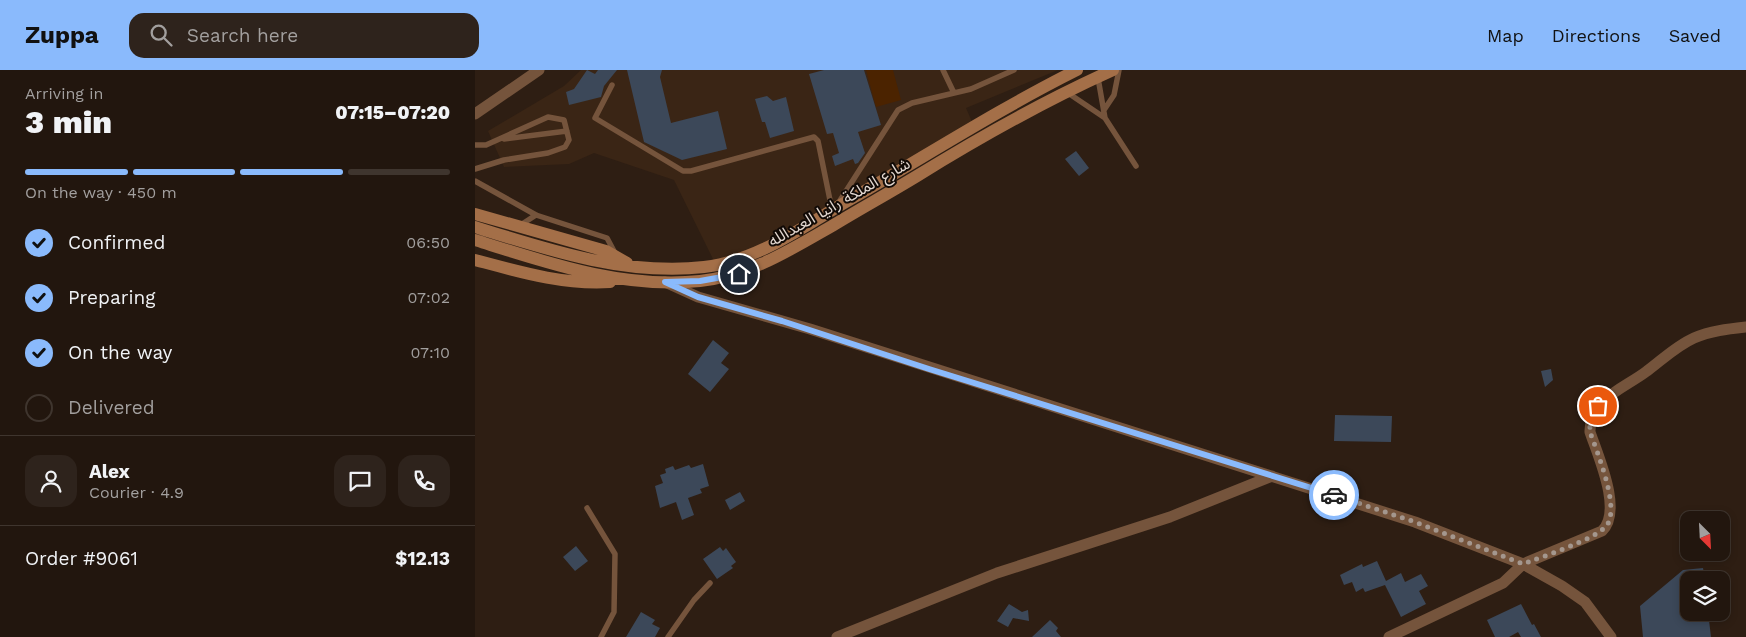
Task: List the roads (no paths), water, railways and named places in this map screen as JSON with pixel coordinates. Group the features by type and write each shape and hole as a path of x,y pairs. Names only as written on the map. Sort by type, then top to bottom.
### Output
{"main road":[{"name":"شارع الملكة رانيا العبدالله","path":"475,227 561,253 629,265 691,268 731,262 766,247 1015,102 1077,70"},
{"name":"شارع الملكة رانيا العبدالله","path":"475,240 542,262 608,277 636,281 665,282 739,274 777,257 1067,92 1113,70"},
{"path":"475,214 616,255 629,265"},
{"path":"475,260 530,274 574,282 636,281"}],"street":[{"path":"478,109 539,70"},
{"path":"665,282 698,297 791,324 1415,522 1523,564 1585,602 1611,637"},
{"path":"1389,637 1503,583 1523,564 1590,537 1602,530 1610,520 1611,504 1590,432 1593,415 1605,399 1645,373 1679,346 1694,338 1725,330 1746,328"},
{"path":"837,637 997,573 1169,517 1272,476"}],"lane":[{"path":"943,70 954,93"},
{"path":"834,209 898,110 908,104 971,89 1014,70"},
{"path":"1104,110 1114,95 1119,70"},
{"path":"1097,77 1105,118"},
{"path":"612,84 595,118 683,171 691,171 814,137 818,141 834,209"},
{"path":"1067,92 1105,118 1136,166"},
{"path":"475,146 485,145 548,117 564,120 569,140 565,147 504,160 475,169"},
{"path":"499,139 567,131"},
{"path":"475,182 536,215 607,238 616,255"},
{"path":"517,226 536,215"},
{"path":"587,508 615,554 614,612 601,637"},
{"path":"668,637 694,600 710,583"}]}
